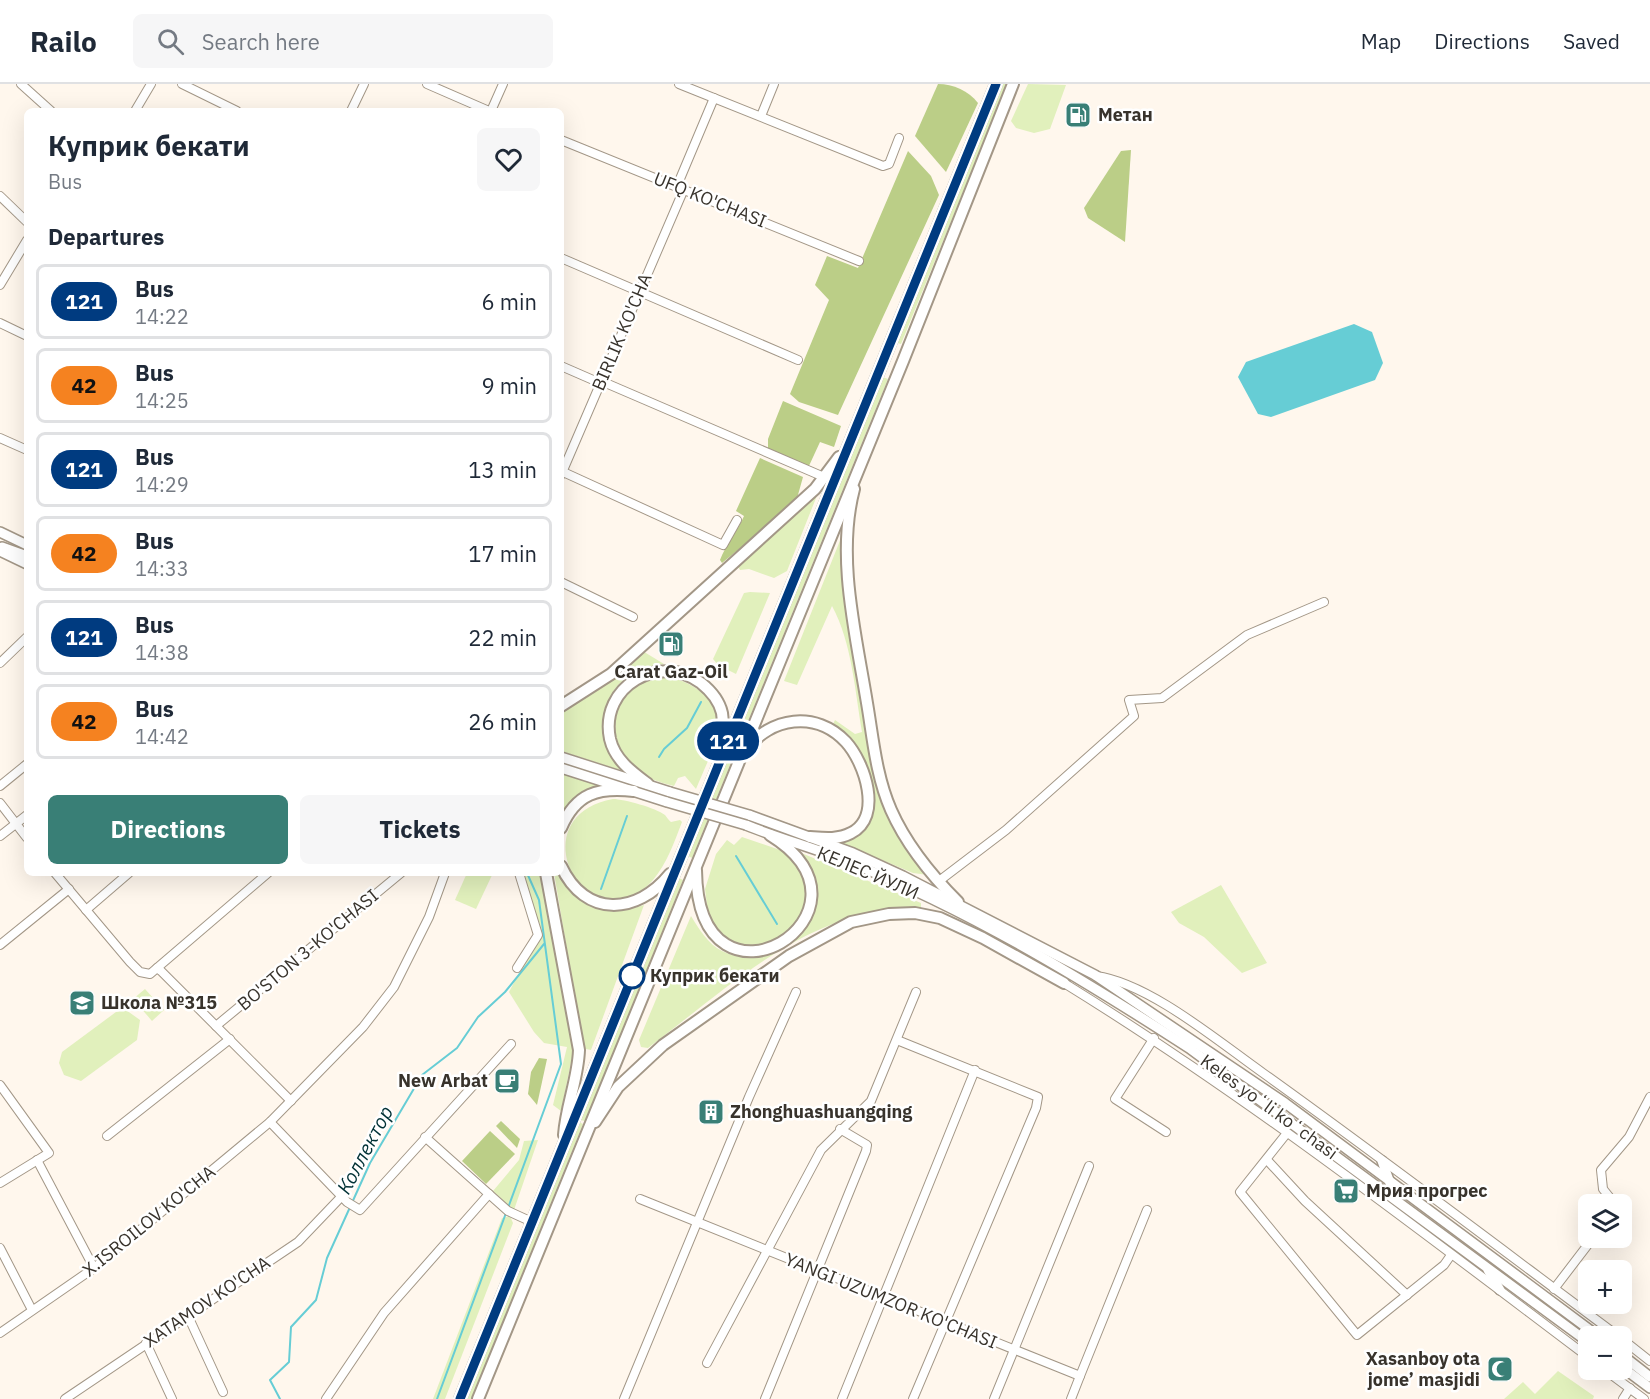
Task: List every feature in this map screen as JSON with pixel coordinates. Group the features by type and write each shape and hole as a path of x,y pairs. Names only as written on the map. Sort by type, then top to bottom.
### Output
{"highway":[{"path":"460,1399 996,84"},
{"path":"477,1399 903,361 1013,84"},
{"path":"885,354 903,361"},
{"path":"564,704 611,674 802,501 824,477 849,443"},
{"path":"864,456 850,507 848,563 856,632 879,772 891,809 903,834 939,881 961,904"},
{"path":"648,784 624,764 613,747 610,731 611,716 620,693 630,682 646,673 664,670 683,673 698,681 714,696 723,720 720,759"},
{"path":"737,762 759,734 782,723 817,725 843,740 855,756 864,778 868,803 866,816 859,827 848,834 830,838 810,837"},
{"path":"564,822 573,806 589,795 608,789 634,791"},
{"path":"696,863 698,904 703,919 712,933 738,949 749,952 768,950 784,942 801,927 808,911 811,893 806,870 798,857 771,836"},
{"path":"564,871 569,880 586,897 604,905 615,906 634,902 650,894 664,882 680,859"},
{"path":"547,876 579,1050 578,1073 566,1114 562,1148"},
{"path":"581,1145 618,1087 663,1045 789,956 851,921 889,914 915,913 940,918 983,938 1064,983"}],"main road":[{"path":"0,533 24,544"},
{"path":"0,546 24,555"},
{"path":"0,551 24,563"},
{"path":"564,758 648,784"},
{"path":"564,769 634,791"},
{"name":"КЕЛЕС ЙУЛИ","path":"648,784 749,815 853,853 961,904"},
{"name":"КЕЛЕС ЙУЛИ","path":"634,791 746,825 771,836 849,862 963,916"},
{"name":"Keles yoʻli koʻchasi","path":"961,904 1095,975 1286,1103 1390,1183 1584,1326"},
{"name":"Keles yoʻli koʻchasi","path":"963,916 1052,963 1189,1048 1578,1334"},
{"path":"1052,963 1064,983"},
{"path":"1382,1161 1390,1183"},
{"path":"1486,1265 1500,1290"},
{"path":"1632,1362 1650,1377"},
{"path":"1632,1374 1650,1388"}],"street":[{"path":"21,84 48,108"},
{"path":"137,108 151,84"},
{"path":"182,84 231,108"},
{"path":"352,108 364,84"},
{"path":"426,84 483,108"},
{"path":"491,108 503,84"},
{"path":"679,84 691,86 714,98 884,166 889,164 899,138"},
{"path":"761,116 774,84"},
{"name":"BIRLIK KO'CHA","path":"564,466 640,291 714,98"},
{"name":"UFQ KO'CHASI","path":"564,141 859,261"},
{"path":"0,196 24,219"},
{"path":"0,285 24,245"},
{"path":"564,259 798,360"},
{"path":"0,323 24,335"},
{"path":"564,367 824,477"},
{"path":"0,438 24,449"},
{"path":"564,474 723,545 737,520"},
{"path":"564,583 633,617"},
{"path":"939,881 1006,830 1134,716 1129,700 1162,698 1247,635 1324,602"},
{"path":"0,663 24,641"},
{"path":"0,786 24,766"},
{"path":"0,803 24,834"},
{"path":"0,836 24,817"},
{"path":"58,876 141,972 150,974 265,876"},
{"path":"86,910 126,876"},
{"name":"BO'STON 3-KO'CHASI","path":"216,1026 397,876"},
{"name":"X.ISROILOV KO'CHA","path":"0,1333 94,1268 270,1122 363,1027 391,992 429,917 444,876"},
{"path":"517,968 538,935 520,876"},
{"path":"0,945 69,889"},
{"path":"158,968 291,1101"},
{"name":"Keles yoʻli koʻchasi","path":"1095,975 1114,978 1137,987 1228,1048 1604,1326"},
{"name":"Keles yoʻli koʻchasi","path":"1064,983 1154,1038 1578,1349"},
{"path":"624,1399 749,1097 796,992"},
{"name":"YANGI UZUMZOR KO'CHASI","path":"768,1251 821,1150 871,1101 916,992"},
{"path":"1154,1038 1115,1099 1166,1132"},
{"path":"107,1136 230,1039"},
{"path":"897,1040 1038,1097 1036,1108 913,1399"},
{"path":"511,1044 425,1137 508,1210 532,1222"},
{"path":"842,1399 975,1070"},
{"path":"0,1085 49,1153 0,1183"},
{"path":"1607,1194 1603,1189 1601,1170 1629,1137 1650,1097"},
{"path":"270,1122 347,1202"},
{"path":"765,1399 866,1151 867,1145 840,1129"},
{"path":"1287,1134 1240,1192 1357,1335 1444,1265 1451,1255"},
{"name":"XATAMOV KO'CHA","path":"65,1399 76,1396 146,1343 298,1242 347,1202 360,1210 425,1137"},
{"path":"37,1160 94,1268"},
{"path":"1267,1160 1305,1201 1407,1295"},
{"path":"994,1399 1089,1166"},
{"path":"326,1399 384,1313 489,1194"},
{"name":"YANGI UZUMZOR KO'CHASI","path":"640,1200 817,1273 1080,1376"},
{"path":"1071,1399 1148,1210"},
{"path":"0,1248 32,1310"},
{"path":"1554,1289 1585,1248"},
{"path":"707,1363 768,1251"},
{"path":"188,1316 223,1392"},
{"path":"146,1343 172,1399"},
{"name":"Keles yoʻli koʻchasi","path":"1632,1347 1650,1361"},
{"path":"1619,1380 1644,1399"},
{"path":"1623,1399 1630,1388"}],"green space":[{"path":"938,84 960,89 978,103 946,172 915,136"},
{"path":"1002,84 1007,84 901,344 897,343"},
{"path":"1028,84 1066,85 1050,129 1034,133 1016,128 1011,121"},
{"path":"1131,150 1125,242 1088,218 1084,208 1121,151"},
{"path":"908,151 931,176 939,195 838,415 799,402 790,394 829,300 815,285 827,256 858,268"},
{"path":"883,377 888,379 692,858 688,856"},
{"path":"783,401 841,426 834,447 820,442 808,468 768,450 768,439"},
{"path":"760,458 803,477 796,502 722,563 720,560 722,554 744,516 736,511"},
{"path":"820,488 787,571 774,578 749,569 740,570 737,565"},
{"path":"841,538 876,785 896,832 928,875 913,873 837,841 861,832 871,815 870,785 832,726 835,720 855,734 862,732 848,651 839,620 832,606 797,685 784,681"},
{"path":"744,593 770,593 736,674 718,665 713,659"},
{"path":"641,650 664,664 643,669 627,677 616,688 608,702 605,717 606,734 611,752 620,770 564,752 564,709 594,691"},
{"path":"654,677 675,679 689,684 707,697 714,709 717,721 713,748 696,789 685,776 678,778 674,786 641,774 623,754 617,741 615,727 622,703 629,692"},
{"path":"564,774 599,785 572,800 564,810"},
{"path":"613,799 632,802 655,810 665,815 671,822 680,820 682,822 666,860 653,880 629,898 606,900 586,891 572,873 566,852 569,829 584,811"},
{"path":"742,837 783,851 806,878 808,892 804,914 784,938 751,947 735,944 720,935 709,922 705,889 716,854 727,840 734,845"},
{"path":"799,852 921,903 921,909 882,911 844,920 809,935 774,954 741,976 648,1048 641,1047 639,1040 691,916 712,944 722,951 739,956 756,957 773,953 788,945 801,933 811,919 816,903 816,885 812,871"},
{"path":"466,876 492,876 476,909 455,900"},
{"path":"524,876 543,876 574,1048 561,1111 553,1105 567,1047 544,1043 534,1032 509,992 539,935"},
{"path":"555,876 560,876 565,885 583,903 594,907 618,910 644,905 591,1050 586,1049 583,1045"},
{"path":"679,878 683,880 585,1121 580,1120"},
{"path":"1221,885 1267,963 1242,973 1204,937 1179,923 1171,912"},
{"path":"145,989 164,1010 152,1021 133,999"},
{"path":"126,1010 140,1020 137,1040 81,1081 64,1075 59,1063 62,1052 116,1012"},
{"path":"539,1058 547,1059 537,1105 528,1094 531,1072"},
{"path":"501,1121 520,1139 517,1148 496,1126"},
{"path":"579,1122 583,1124 471,1399 466,1399"},
{"path":"490,1131 515,1154 486,1184 462,1161"},
{"path":"538,1140 514,1210 493,1191 519,1160 524,1141"},
{"path":"510,1216 513,1223 445,1399 433,1399 502,1218"},
{"path":"1558,1371 1594,1396 1593,1399 1504,1399 1523,1382 1535,1394"}],"water":[{"path":"1354,324 1372,332 1383,363 1375,380 1271,417 1258,414 1238,377 1246,362"}],"waterway":[{"name":"Коллектор","path":"659,757 664,749 687,728 701,702"},
{"name":"Коллектор","path":"601,889 627,816"},
{"path":"736,856 777,924"},
{"path":"508,1208 561,1064 539,900 528,876"},
{"name":"Коллектор","path":"280,1399 270,1380 289,1362 291,1327 316,1300 327,1258 370,1163 422,1075 457,1048 478,1017 505,992 544,944"},
{"path":"437,1399 506,1213"}],"bus line":[{"name":"121","path":"460,1399 996,84"}],"place":[{"name":"Метан","path":"1078,115"},
{"name":"Carat Gaz-Oil","path":"671,644"},
{"name":"Куприк бекати","path":"632,976"},
{"name":"Школа №315","path":"82,1003"},
{"name":"New Arbat","path":"507,1081"},
{"name":"Zhonghuashuangqing","path":"711,1112"},
{"name":"Мрия прогрес","path":"1346,1191"},
{"name":"Xasanboy ota jome’ masjidi","path":"1500,1369"}]}
